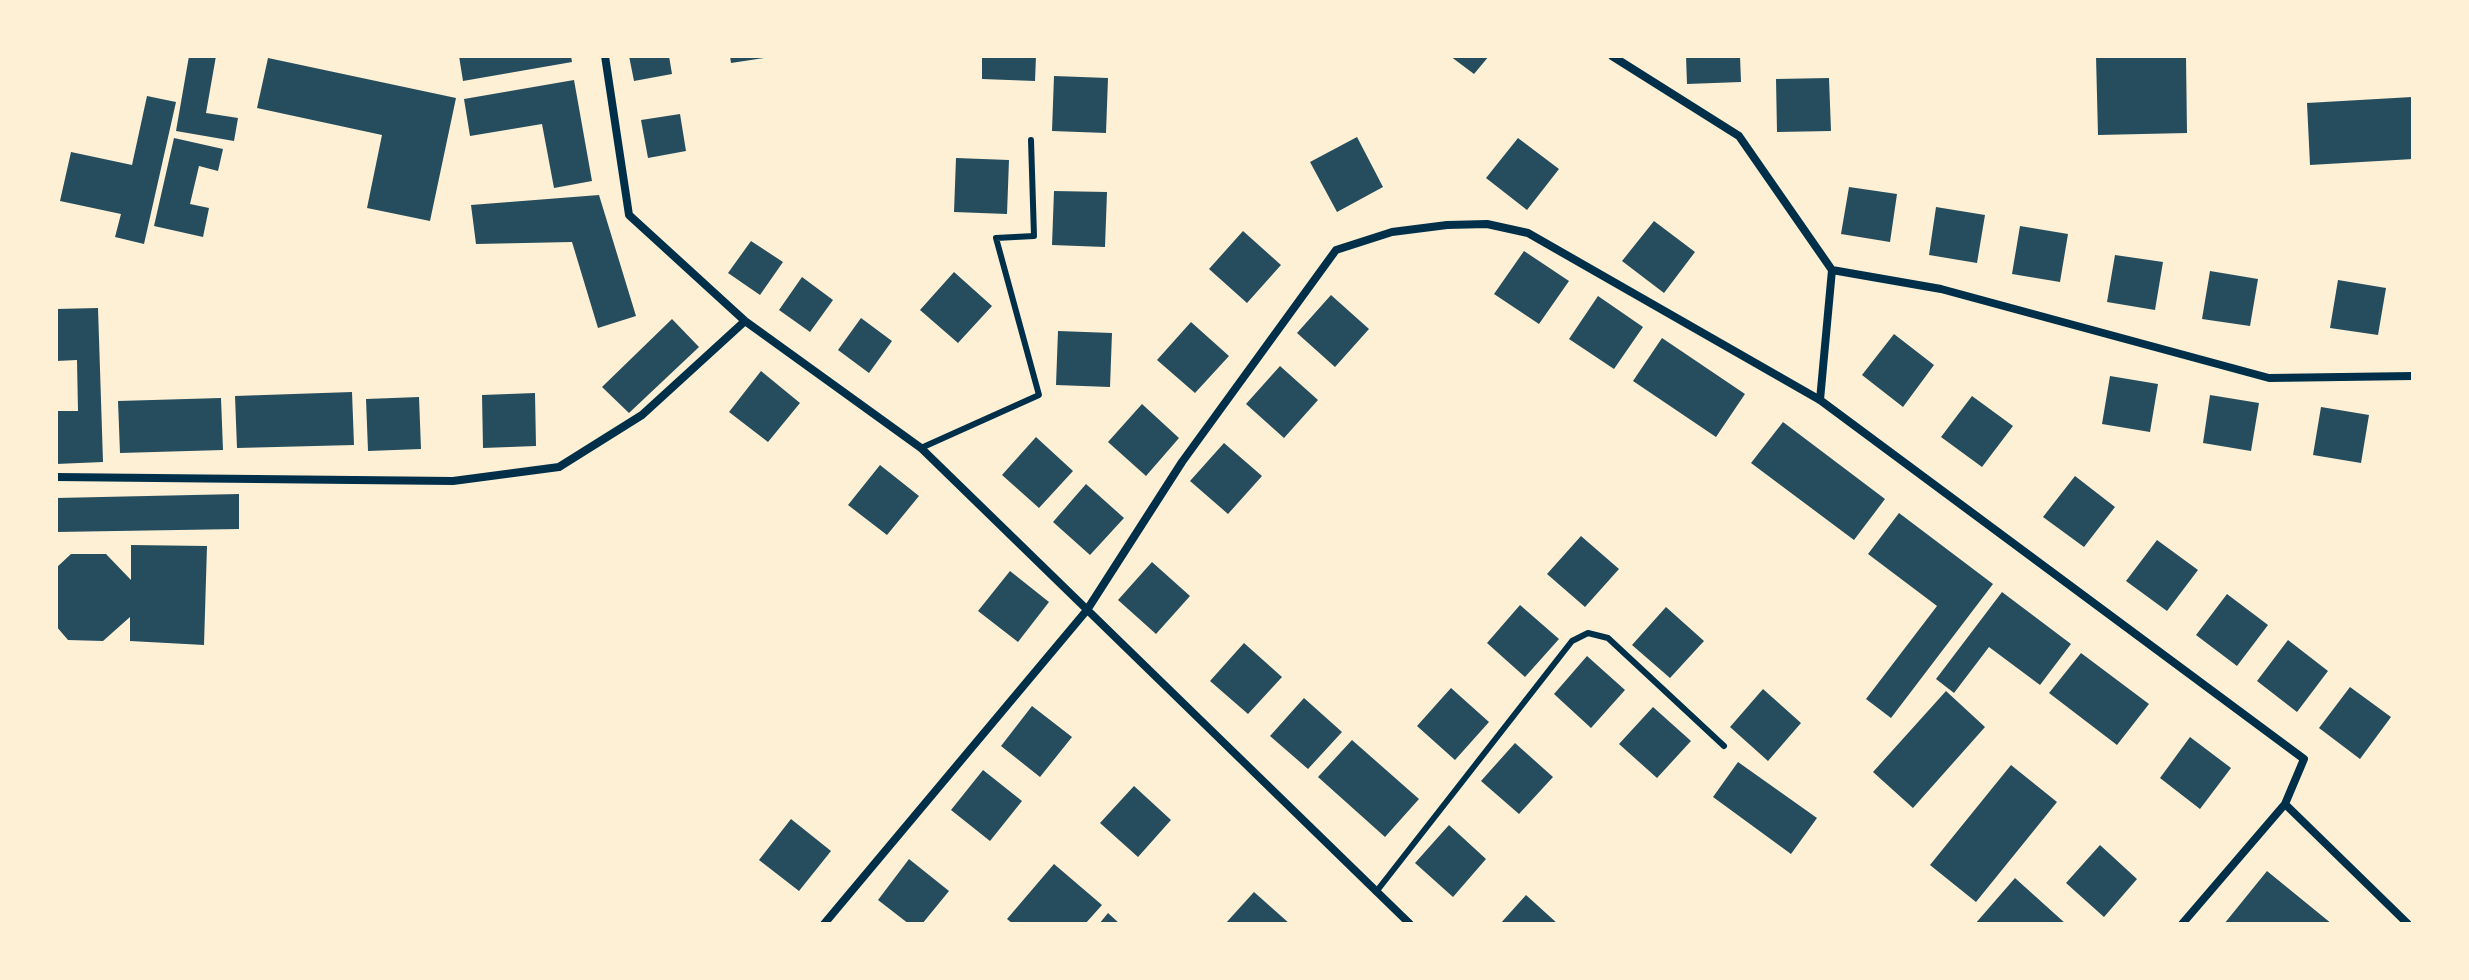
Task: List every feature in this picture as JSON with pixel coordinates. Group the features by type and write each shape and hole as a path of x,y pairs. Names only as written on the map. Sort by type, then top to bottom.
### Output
{"street":[{"path":"605,56 629,214 745,321 921,448 1410,924"},
{"path":"1612,56 1739,136 1832,270 1820,400"},
{"path":"824,924 1087,610 1182,462 1336,250 1392,232 1487,224 1528,233 1820,400 2304,759 2285,804 2182,924"},
{"path":"1832,270 1941,289 2269,378 2413,376"},
{"path":"56,477 453,481 559,467 642,415 745,321"},
{"path":"2285,804 2408,924"}],"lane":[{"path":"921,448 1039,395 996,238 1034,236 1031,140"},
{"path":"1376,892 1572,641 1588,633 1608,638 1724,746"}],"building":[{"path":"189,56 216,56 206,113 238,118 234,141 176,131"},
{"path":"459,56 571,56 572,62 463,81"},
{"path":"629,56 669,56 672,74 634,81"},
{"path":"730,56 764,56 764,58 731,63"},
{"path":"982,56 1036,56 1035,81 982,79"},
{"path":"1450,56 1489,56 1474,74"},
{"path":"1686,56 1740,56 1741,82 1687,84"},
{"path":"2096,56 2186,56 2187,133 2098,135"},
{"path":"268,58 456,98 430,221 367,208 382,135 257,108"},
{"path":"1054,76 1108,78 1106,133 1052,131"},
{"path":"1829,78 1831,131 1777,132 1776,79"},
{"path":"574,80 592,181 554,188 542,124 470,136 464,99"},
{"path":"147,96 176,102 144,244 115,237 121,214 60,201 71,152 132,165"},
{"path":"2412,97 2413,159 2310,165 2307,103"},
{"path":"680,114 686,151 648,158 641,120"},
{"path":"1357,137 1383,187 1337,212 1310,162"},
{"path":"174,138 223,149 218,171 199,166 190,204 209,208 203,237 154,226"},
{"path":"1518,138 1559,169 1527,210 1486,178"},
{"path":"956,158 1009,160 1007,214 954,212"},
{"path":"1849,187 1897,194 1890,242 1841,234"},
{"path":"1054,191 1107,192 1105,247 1052,245"},
{"path":"599,195 636,316 598,328 572,242 476,244 471,205"},
{"path":"1936,207 1985,215 1977,263 1929,255"},
{"path":"1654,221 1695,252 1664,293 1622,261"},
{"path":"2020,226 2068,234 2060,282 2012,274"},
{"path":"1243,231 1281,265 1247,303 1209,269"},
{"path":"751,241 783,262 760,295 728,273"},
{"path":"1524,251 1569,281 1539,324 1494,294"},
{"path":"2115,255 2163,262 2155,310 2107,302"},
{"path":"2210,271 2258,279 2250,326 2202,319"},
{"path":"954,272 992,306 958,343 920,310"},
{"path":"802,277 833,300 810,332 779,310"},
{"path":"2338,280 2386,288 2378,335 2330,328"},
{"path":"1331,295 1369,329 1335,367 1297,333"},
{"path":"1598,296 1643,327 1614,369 1569,339"},
{"path":"98,308 103,462 56,464 56,411 78,411 77,360 56,361 56,309"},
{"path":"861,318 892,341 869,373 838,350"},
{"path":"672,319 699,347 629,413 602,387"},
{"path":"1191,322 1229,356 1195,393 1157,360"},
{"path":"1058,331 1112,333 1110,387 1056,385"},
{"path":"1894,334 1934,365 1903,407 1862,375"},
{"path":"1662,338 1745,394 1716,437 1633,381"},
{"path":"1280,366 1318,400 1284,438 1246,404"},
{"path":"761,371 800,403 768,442 729,412"},
{"path":"2110,376 2158,384 2150,432 2102,424"},
{"path":"352,392 354,445 237,448 235,396"},
{"path":"535,393 536,446 483,448 482,395"},
{"path":"2210,395 2259,403 2251,451 2203,443"},
{"path":"1972,396 2013,426 1982,467 1941,437"},
{"path":"419,397 421,449 368,451 366,399"},
{"path":"221,398 223,450 120,453 118,401"},
{"path":"1142,404 1179,438 1146,476 1108,442"},
{"path":"2321,407 2369,415 2361,463 2313,455"},
{"path":"1783,422 1885,499 1854,540 1751,463"},
{"path":"1036,437 1073,471 1039,508 1002,475"},
{"path":"1224,443 1262,476 1228,514 1190,481"},
{"path":"880,465 919,496 887,535 848,505"},
{"path":"2075,476 2115,507 2084,547 2043,517"},
{"path":"1086,484 1124,518 1090,555 1053,522"},
{"path":"239,494 239,529 56,532 56,498"},
{"path":"1899,513 1993,584 1891,718 1866,699 1937,606 1868,554"},
{"path":"1581,536 1619,569 1585,607 1547,574"},
{"path":"2157,540 2198,570 2167,611 2126,581"},
{"path":"131,545 207,546 204,645 130,641 130,617 103,641 68,640 56,626 56,568 71,554 106,554 131,580"},
{"path":"1152,562 1190,596 1156,634 1118,600"},
{"path":"1010,571 1049,602 1018,642 978,611"},
{"path":"2002,592 2071,644 2040,685 1989,647 1954,693 1936,679"},
{"path":"2227,594 2268,625 2237,666 2196,635"},
{"path":"1520,605 1559,639 1525,677 1487,643"},
{"path":"1666,607 1704,641 1670,678 1632,645"},
{"path":"2288,640 2328,671 2297,712 2257,681"},
{"path":"1244,643 1282,677 1248,714 1210,681"},
{"path":"2081,653 2149,704 2117,745 2049,693"},
{"path":"1587,656 1625,690 1591,728 1554,694"},
{"path":"2350,687 2391,717 2360,759 2319,728"},
{"path":"1451,688 1489,722 1455,760 1417,726"},
{"path":"1763,689 1801,723 1768,761 1730,727"},
{"path":"1946,691 1985,727 1913,808 1873,772"},
{"path":"1304,698 1342,732 1308,769 1270,736"},
{"path":"1032,706 1072,737 1040,777 1001,746"},
{"path":"1653,707 1691,741 1657,778 1619,744"},
{"path":"2190,737 2231,768 2200,809 2160,778"},
{"path":"1352,740 1419,799 1385,837 1318,777"},
{"path":"1515,743 1553,777 1519,814 1481,781"},
{"path":"1738,762 1817,818 1791,854 1713,797"},
{"path":"2011,765 2057,802 1976,902 1930,865"},
{"path":"983,770 1022,801 990,841 951,810"},
{"path":"1134,786 1171,820 1138,857 1100,823"},
{"path":"791,819 831,851 799,891 759,860"},
{"path":"1449,825 1486,859 1453,897 1415,863"},
{"path":"2100,845 2137,879 2104,917 2066,883"},
{"path":"909,859 949,891 922,924 909,924 878,900"},
{"path":"1054,864 1102,905 1085,924 1013,924 1007,919"},
{"path":"2267,871 2332,924 2224,924"},
{"path":"2015,878 2066,924 1975,924"},
{"path":"1254,892 1290,924 1225,924"},
{"path":"1526,895 1558,924 1500,924"},
{"path":"1108,913 1120,924 1099,924"}]}
